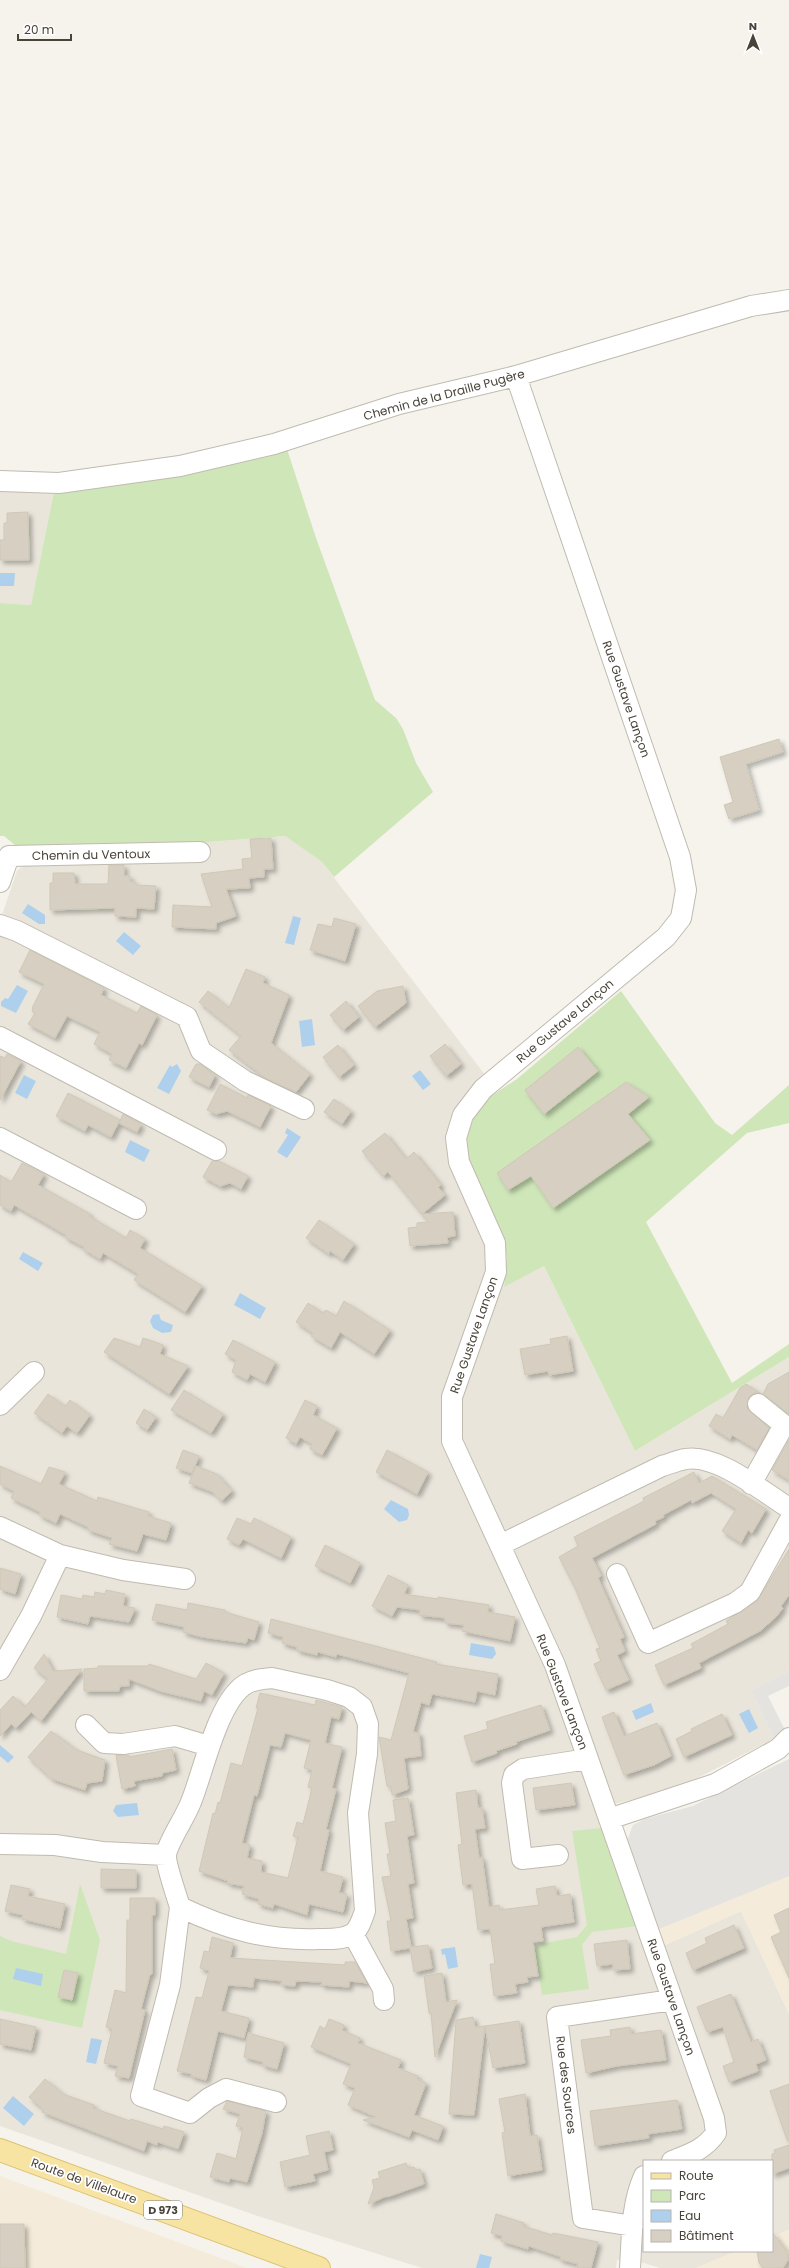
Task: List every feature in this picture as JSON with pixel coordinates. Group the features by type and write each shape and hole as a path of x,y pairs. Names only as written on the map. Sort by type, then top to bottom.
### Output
{"main road":[{"name":"Route de Villelaure","path":"2,2150 319,2268"}],"street":[{"name":"Chemin de la Draille Pugère","path":"0,481 59,483 180,466 274,444 399,404 516,376 751,306 789,300"},
{"name":"Rue Gustave Lançon","path":"516,376 680,858 686,890 681,918 666,937 483,1089 462,1115 456,1138 458,1162 495,1243 496,1272 452,1396 452,1441 555,1665 714,2118 716,2133 709,2143 699,2151 675,2160"},
{"name":"Chemin du Ventoux","path":"0,882 4,850 200,852"},
{"path":"0,925 187,1017 201,1051 245,1081 304,1109"},
{"path":"0,1037 216,1150"},
{"path":"0,1138 136,1209"},
{"path":"0,1404 34,1372"},
{"path":"751,1484 784,1425 758,1404"},
{"path":"500,1545 662,1466 686,1459 702,1459 724,1467 789,1508"},
{"path":"617,1574 648,1643 735,1603 750,1592 789,1520"},
{"path":"0,1527 60,1555 123,1570 185,1579"},
{"path":"0,1670 31,1616 60,1555"},
{"path":"180,1907 200,1917 261,1936 289,1940 340,1938 353,1934 360,1925 365,1911 358,1813 367,1754 368,1724 362,1707 349,1697 327,1690 272,1678 258,1679 245,1684 230,1702 209,1746 192,1801 166,1855 180,1907 170,1985 141,2096 190,2113 209,2098 226,2089 276,2102"},
{"path":"86,1725 104,1743 123,1744 175,1736 209,1746"},
{"path":"609,1819 715,1784 778,1749 789,1738"},
{"path":"558,1855 522,1859 512,1783 514,1775 524,1769 588,1759"},
{"path":"0,1844 55,1845 102,1852 166,1855"},
{"path":"353,1934 383,1989 384,2000"},
{"name":"Rue des Sources","path":"633,2226 583,2218 557,2017 672,2000"},
{"path":"630,2268 633,2226 639,2188 643,2178"}],"shaded area":[{"path":"55,487 31,605 0,603 0,492"},
{"path":"285,836 322,862 489,1080 464,1114 507,1257 504,1286 544,1266 635,1451 789,1357 789,1671 751,1690 774,1739 682,1786 615,1804 665,1945 741,1911 789,2014 789,2230 773,2237 773,2160 643,2160 643,2252 735,2252 696,2268 660,2268 644,2263 617,2260 616,2268 422,2268 252,2214 0,2126 0,921 17,871 25,864 207,842"},
{"path":"789,1671 789,1686 768,1696 784,1728 774,1739 751,1690"},
{"path":"789,1759 789,2014 741,1911 665,1945 627,1841 633,1825 645,1819 693,1806"},
{"path":"789,1759 789,1876 659,1929 627,1841 633,1825 645,1819 693,1806"},
{"path":"0,2176 234,2263 246,2268 0,2268"},
{"path":"789,2230 789,2268 696,2268 735,2252 773,2252 773,2237"}],"green space":[{"path":"286,446 316,538 375,700 396,718 403,729 416,763 433,792 334,877 322,862 285,836 207,842 21,850 4,836 0,836 0,603 31,605 55,487"},
{"path":"621,991 715,1123 732,1135 789,1085 789,1123 747,1133 646,1222 732,1383 789,1344 789,1357 635,1451 544,1266 504,1287 507,1257 501,1233 468,1164 464,1114 517,1079"},
{"path":"601,1828 637,1926 592,1932 582,1945 589,1989 542,1995 535,1949 539,1944 577,1937 587,1925 572,1831"},
{"path":"80,1884 100,1940 82,2028 0,2010 0,1936 11,1941 66,1954"}],"water":[{"path":"0,573 15,573 14,586 0,586"},
{"path":"28,904 45,915 45,924 39,924 22,913"},
{"path":"293,916 301,918 294,945 285,943"},
{"path":"124,932 141,946 133,955 116,941"},
{"path":"17,985 28,991 16,1013 1,1006 1,1002 5,998 8,999"},
{"path":"312,1019 315,1045 302,1047 299,1021"},
{"path":"177,1064 181,1071 169,1094 157,1088 170,1065 172,1067"},
{"path":"420,1070 431,1084 423,1090 412,1076"},
{"path":"24,1075 36,1081 27,1099 15,1093"},
{"path":"287,1128 301,1137 287,1158 277,1152 288,1135 285,1133"},
{"path":"130,1140 150,1150 144,1162 125,1152"},
{"path":"23,1252 43,1263 38,1271 19,1259"},
{"path":"240,1293 266,1308 260,1319 234,1305"},
{"path":"159,1314 161,1320 173,1325 171,1332 162,1333 153,1328 150,1321 153,1315"},
{"path":"391,1500 408,1509 409,1515 407,1520 399,1522 384,1509"},
{"path":"471,1643 494,1647 496,1654 492,1659 469,1655"},
{"path":"651,1703 654,1712 636,1720 632,1711"},
{"path":"749,1709 758,1728 749,1733 739,1714"},
{"path":"0,1745 14,1757 8,1763 0,1756"},
{"path":"137,1803 139,1815 118,1817 113,1811 116,1805"},
{"path":"455,1947 458,1967 448,1969 445,1954 442,1955 441,1949"},
{"path":"16,1968 43,1974 41,1986 13,1979"},
{"path":"91,2038 102,2040 96,2064 86,2062"},
{"path":"13,2096 34,2114 24,2126 3,2108"},
{"path":"480,2254 492,2257 489,2268 476,2268"}],"building":[{"path":"28,512 29,560 0,560 0,540 4,540 4,523 7,523 7,513"},
{"path":"779,739 783,752 746,764 759,810 729,819 724,805 733,802 720,757"},
{"path":"271,838 273,869 264,869 264,877 249,878 250,888 226,889 236,916 216,923 216,929 172,927 173,905 212,907 201,874 243,869 242,859 252,858 250,839"},
{"path":"109,865 124,865 124,876 130,876 130,882 136,882 136,885 156,886 154,909 136,908 136,917 115,916 115,908 50,910 50,883 53,883 53,873 74,873 75,884 108,884"},
{"path":"334,918 356,924 345,961 310,950 318,924 332,927"},
{"path":"30,950 104,988 101,995 137,1013 141,1006 157,1015 142,1045 139,1043 126,1068 109,1060 112,1054 94,1044 100,1032 67,1016 55,1038 28,1024 35,1013 32,1011 33,1006 44,984 19,972"},
{"path":"246,969 265,977 263,983 289,995 271,1043 310,1074 296,1092 267,1079 229,1050 241,1036 199,1002 208,991 229,1008"},
{"path":"403,986 406,1003 375,1027 358,1006 377,991"},
{"path":"346,1001 359,1017 343,1030 330,1015"},
{"path":"445,1044 461,1064 446,1076 430,1056"},
{"path":"338,1045 354,1065 339,1077 323,1057"},
{"path":"578,1047 598,1071 544,1114 525,1090"},
{"path":"7,1054 21,1061 0,1100 0,1056 5,1058"},
{"path":"196,1064 200,1064 215,1075 209,1087 189,1077"},
{"path":"626,1082 649,1097 628,1114 650,1140 553,1208 531,1176 508,1190 497,1173"},
{"path":"220,1084 247,1098 248,1095 271,1106 260,1127 227,1111 216,1114 207,1110"},
{"path":"68,1093 120,1120 111,1137 88,1125 85,1131 56,1116"},
{"path":"334,1099 351,1111 342,1124 324,1112"},
{"path":"123,1114 141,1124 137,1132 119,1123"},
{"path":"385,1133 406,1159 414,1152 441,1185 438,1187 445,1195 422,1214 388,1172 383,1176 362,1151"},
{"path":"212,1161 219,1161 248,1176 241,1189 230,1183 220,1186 203,1177"},
{"path":"22,1163 44,1174 38,1185 90,1214 89,1216 126,1238 130,1230 145,1239 140,1248 202,1286 185,1312 134,1280 138,1274 103,1253 100,1259 83,1249 84,1247 65,1237 66,1235 14,1205 11,1211 0,1205 0,1175 11,1182"},
{"path":"453,1212 455,1236 447,1237 448,1243 410,1246 408,1228 417,1227 417,1223 428,1222 422,1214"},
{"path":"319,1220 354,1244 343,1260 330,1251 329,1254 306,1238"},
{"path":"344,1301 390,1330 374,1354 340,1332 331,1348 311,1336 313,1333 296,1322 308,1303 323,1313 326,1310 336,1316"},
{"path":"567,1336 573,1371 549,1375 548,1371 525,1375 520,1349 551,1344 550,1339"},
{"path":"114,1338 140,1347 143,1338 163,1345 160,1354 188,1366 169,1394 104,1352"},
{"path":"233,1340 275,1362 265,1382 250,1374 247,1380 232,1372 236,1360 225,1354"},
{"path":"789,1372 789,1414 763,1394 768,1384"},
{"path":"746,1384 760,1393 754,1393 749,1397 747,1408 769,1428 757,1450 732,1435 730,1439 709,1426 716,1414 723,1418 740,1388"},
{"path":"184,1390 223,1414 211,1433 171,1410"},
{"path":"48,1394 65,1406 70,1400 90,1415 77,1433 67,1426 62,1433 34,1413"},
{"path":"305,1400 317,1406 313,1415 337,1428 322,1455 310,1449 312,1444 300,1437 296,1444 286,1438"},
{"path":"144,1409 156,1417 147,1430 136,1423"},
{"path":"789,1440 789,1480 772,1470"},
{"path":"183,1450 199,1456 192,1473 176,1468"},
{"path":"387,1450 428,1472 417,1494 376,1472"},
{"path":"0,1466 41,1484 49,1467 65,1472 59,1484 97,1501 98,1497 149,1512 148,1516 171,1523 166,1540 143,1534 137,1551 109,1544 112,1538 88,1530 88,1527 60,1514 56,1523 39,1515 40,1512 11,1498 14,1491 0,1484"},
{"path":"196,1466 217,1474 232,1491 221,1501 213,1492 189,1483"},
{"path":"694,1472 699,1483 712,1476 766,1509 752,1533 748,1530 741,1543 722,1531 736,1509 711,1493 692,1503 691,1500 663,1515 664,1517 655,1521 656,1524 592,1558 601,1576 598,1578 624,1637 620,1639 625,1651 617,1655 629,1680 606,1690 594,1664 601,1661 596,1649 600,1648 575,1588 559,1557 578,1546 574,1537 644,1501 643,1498"},
{"path":"237,1518 251,1524 254,1518 291,1537 281,1558 243,1539 239,1545 227,1539"},
{"path":"325,1545 360,1563 350,1583 315,1566"},
{"path":"789,1549 789,1595 781,1606 783,1608 776,1617 760,1631 699,1663 701,1668 664,1685 655,1665 693,1648 691,1644 728,1624 726,1621 757,1601"},
{"path":"0,1568 21,1574 15,1594 0,1589"},
{"path":"388,1575 408,1585 404,1594 438,1599 438,1597 489,1605 488,1612 515,1617 510,1641 462,1631 464,1625 445,1623 445,1618 419,1615 420,1610 397,1607 392,1616 372,1606"},
{"path":"106,1590 125,1594 123,1606 135,1608 129,1622 90,1616 88,1624 57,1617 61,1595 82,1599 83,1595 94,1597 95,1592 105,1594"},
{"path":"188,1603 225,1610 225,1612 259,1622 254,1640 248,1638 246,1643 202,1637 183,1632 184,1627 152,1620 156,1604 187,1610"},
{"path":"271,1619 437,1662 436,1664 498,1674 495,1695 477,1691 475,1702 432,1694 429,1705 421,1702 413,1732 419,1733 421,1756 404,1758 408,1789 392,1795 391,1786 387,1786 379,1737 391,1740 409,1673 337,1654 336,1657 318,1652 317,1655 297,1650 297,1647 282,1643 283,1637 268,1633"},
{"path":"44,1654 53,1671 82,1669 41,1721 31,1712 16,1728 11,1724 0,1736 0,1710 13,1696 25,1707 48,1679 34,1668"},
{"path":"206,1663 224,1673 212,1695 204,1691 201,1701 160,1691 129,1679 129,1686 120,1686 119,1691 84,1691 84,1669 98,1668 98,1666 148,1666 149,1664 196,1679"},
{"path":"260,1693 315,1705 316,1700 342,1707 339,1719 331,1717 325,1743 342,1747 332,1788 336,1789 326,1829 329,1830 320,1871 343,1877 339,1893 347,1894 343,1912 309,1904 307,1915 274,1904 273,1908 258,1904 259,1899 242,1894 244,1886 227,1883 228,1881 199,1871 213,1813 215,1814 218,1802 220,1803 231,1763 242,1766 258,1708 256,1708","holes":["285,1733 311,1740 304,1768 312,1770 308,1787 312,1788 303,1824 297,1822 293,1836 298,1837 288,1878 261,1872 262,1861 247,1858 250,1845 242,1843 254,1795 257,1796 270,1745 281,1747"]},
{"path":"541,1705 550,1730 516,1742 517,1744 496,1751 497,1753 472,1762 464,1736 488,1729 486,1722"},
{"path":"614,1712 624,1736 657,1723 671,1756 654,1765 624,1775 602,1717"},
{"path":"722,1714 732,1735 684,1757 676,1739 692,1731 691,1729"},
{"path":"51,1731 77,1750 105,1760 102,1781 87,1783 85,1790 52,1779 28,1757"},
{"path":"172,1749 176,1770 162,1773 162,1776 134,1781 135,1786 122,1789 116,1755 129,1755 129,1757"},
{"path":"571,1783 575,1805 536,1810 533,1788"},
{"path":"476,1790 478,1808 482,1808 485,1828 475,1829 479,1858 482,1857 489,1907 499,1905 500,1910 539,1905 536,1889 555,1886 557,1896 570,1894 574,1922 541,1927 543,1941 533,1942 538,1976 527,1977 528,1982 515,1984 517,1993 494,1996 490,1964 495,1964 490,1929 478,1930 472,1884 463,1885 458,1845 462,1844 456,1793"},
{"path":"408,1798 414,1835 407,1836 414,1883 408,1884 413,1918 406,1919 411,1947 428,1945 432,1968 414,1972 410,1948 391,1951 387,1921 391,1921 382,1877 391,1876 387,1854 390,1854 385,1823 396,1821 393,1800"},
{"path":"101,1869 136,1870 136,1888 101,1888"},
{"path":"11,1885 30,1889 28,1896 65,1904 60,1928 22,1919 23,1915 5,1911"},
{"path":"130,1898 155,1898 155,1915 152,1915 152,1974 150,1974 141,2009 145,2010 129,2078 115,2076 118,2066 104,2063 112,2029 106,2027 115,1990 126,1993 127,1920 130,1920"},
{"path":"789,1908 789,1978 771,1937 781,1932 774,1915"},
{"path":"734,1925 744,1948 693,1970 686,1953 707,1943 705,1938"},
{"path":"212,1937 233,1943 230,1958 345,1965 345,1962 355,1962 367,1983 349,1981 349,1987 321,1985 322,1982 296,1981 295,1986 281,1985 282,1981 254,1978 253,1987 228,1985 221,2011 249,2018 244,2038 218,2031 206,2080 191,2076 192,2074 177,2071 196,1997 202,1998 209,1971 200,1968 204,1951 209,1952"},
{"path":"627,1940 630,1969 613,1970 613,1964 597,1966 594,1944"},
{"path":"64,1970 78,1973 72,2000 58,1997"},
{"path":"442,1973 446,2002 457,2000 435,2057 431,2013 429,2013 424,1976"},
{"path":"731,1994 751,2042 758,2039 766,2060 756,2064 758,2071 729,2082 723,2066 734,2062 723,2027 707,2032 697,2007"},
{"path":"473,2017 475,2027 485,2026 474,2115 449,2114 456,2020"},
{"path":"0,2019 36,2027 31,2050 0,2044"},
{"path":"329,2019 344,2025 342,2030 360,2038 358,2043 401,2060 398,2068 418,2076 417,2079 426,2083 414,2115 443,2126 438,2140 412,2130 409,2137 363,2120 376,2117 348,2105 355,2088 343,2084 351,2064 311,2047 320,2026 325,2029"},
{"path":"519,2021 525,2063 493,2068 485,2026"},
{"path":"630,2027 631,2034 661,2030 666,2060 617,2066 586,2073 581,2040 611,2036 610,2030"},
{"path":"248,2033 284,2043 277,2069 262,2065 263,2062 244,2057"},
{"path":"45,2079 63,2094 94,2105 93,2108 130,2121 131,2119 163,2129 164,2126 184,2132 178,2149 158,2142 157,2145 147,2141 144,2151 42,2112 44,2110 29,2097"},
{"path":"789,2084 789,2140 787,2140 770,2091"},
{"path":"525,2094 530,2136 537,2135 542,2170 508,2176 502,2133 505,2132 499,2099"},
{"path":"677,2100 682,2129 648,2134 649,2138 595,2146 590,2111"},
{"path":"227,2101 266,2111 262,2133 247,2182 230,2178 229,2182 210,2177 217,2153 236,2159 243,2128 236,2126 240,2114 223,2109"},
{"path":"329,2131 333,2150 324,2152 328,2170 313,2174 315,2181 285,2187 280,2162 310,2155 306,2136"},
{"path":"789,2145 789,2168 773,2174 772,2154 775,2153 774,2150"},
{"path":"406,2163 408,2168 414,2167 416,2170 420,2169 424,2184 368,2204 374,2187 372,2180 380,2178 378,2172"},
{"path":"496,2214 524,2223 523,2226 552,2235 553,2233 598,2242 591,2268 577,2268 578,2264 559,2259 561,2257 529,2246 528,2249 501,2241 502,2236 491,2233"},
{"path":"0,2224 24,2224 25,2268 0,2268"},
{"path":"773,2233 788,2253 788,2260 783,2268 763,2268 759,2263 757,2252 773,2252"}]}
